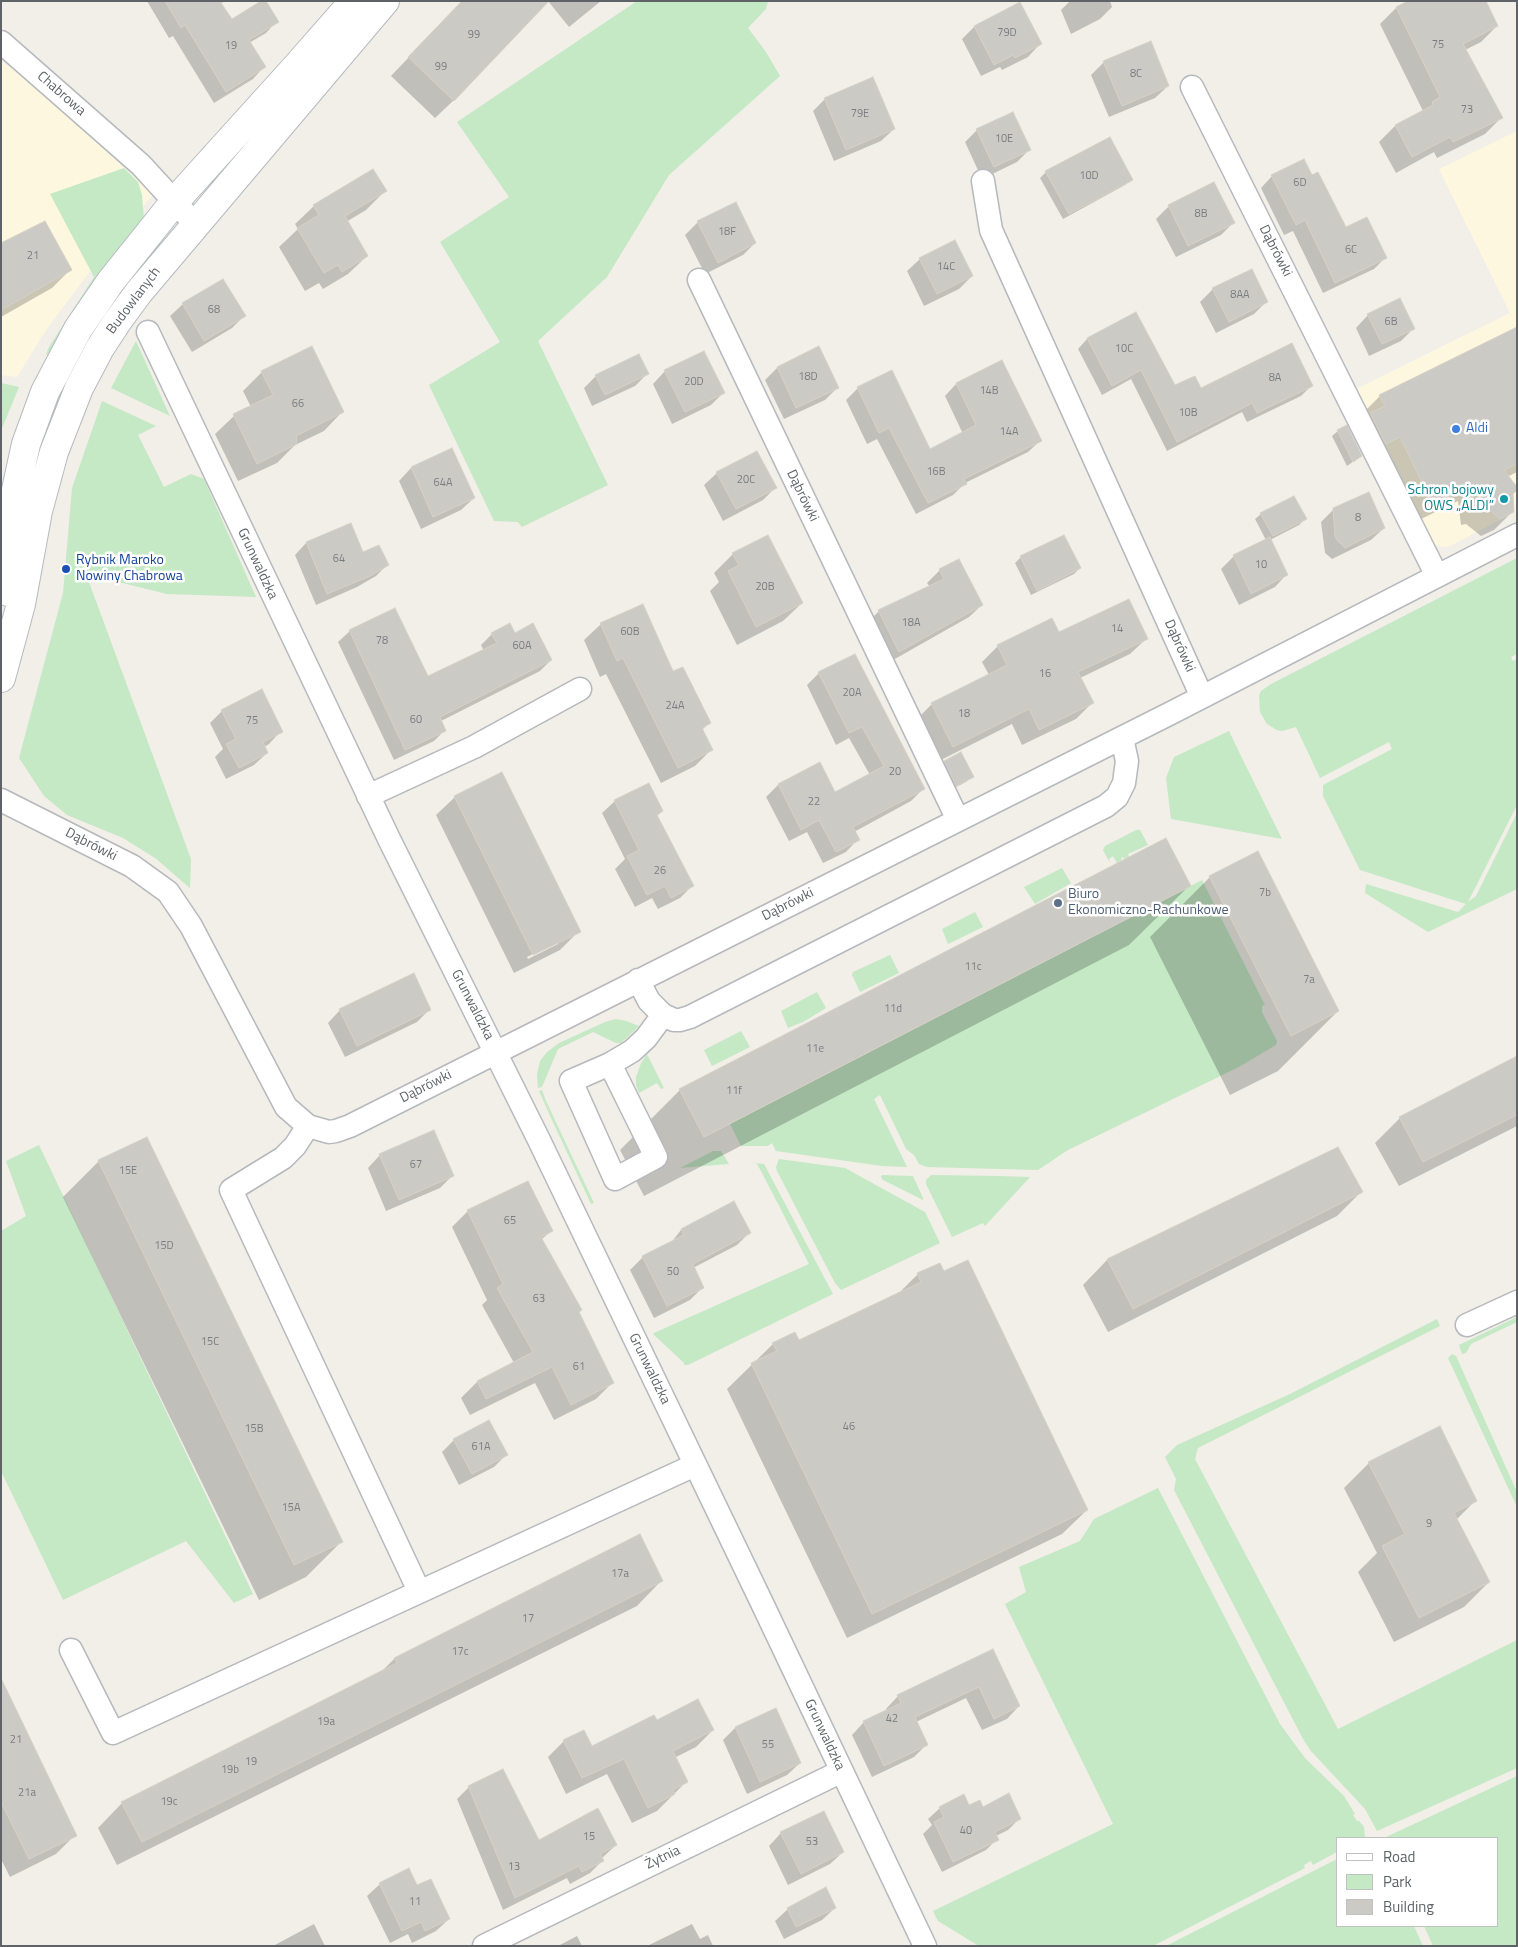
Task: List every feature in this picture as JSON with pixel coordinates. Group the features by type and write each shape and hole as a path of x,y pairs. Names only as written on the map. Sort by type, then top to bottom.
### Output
{"main road":[{"name":"Budowlanych","path":"2,672 14,499 24,452 33,422 53,376 78,329 111,281 175,201 354,1"},
{"name":"Budowlanych","path":"2,672 21,604 38,512 47,475 70,408 88,370 116,322 195,224 385,1"}],"street":[{"name":"Chabrowa","path":"1,42 122,147 195,224"},
{"name":"Dąbrówki","path":"1192,88 1437,576"},
{"name":"Dąbrówki","path":"983,181 991,230 1202,697"},
{"name":"Dąbrówki","path":"699,280 958,820"},
{"name":"Grunwaldzka","path":"148,332 368,796 440,945 496,1052 925,1946"},
{"name":"Dąbrówki","path":"1,800 132,866 168,892 191,926 282,1101 293,1115 308,1126 328,1132 350,1126 1122,738 1517,535"},
{"path":"368,796 474,747 580,689"},
{"path":"638,980 649,1001 663,1015 674,1020 690,1017 1106,806 1117,797 1124,783 1127,761 1122,738"},
{"path":"610,1064 656,1157 615,1179 571,1081 610,1064 632,1051 646,1038 663,1015"},
{"path":"308,1126 295,1146 283,1158 231,1190 420,1591"},
{"path":"1467,1324 1517,1302"},
{"path":"71,1650 113,1733 695,1465"},
{"name":"Żytnia","path":"484,1946 842,1771"}],"shaded area":[{"path":"1,60 71,118 153,195 108,247 46,330 17,377 1,375"},
{"path":"1517,131 1517,511 1448,547 1431,546 1352,391 1510,313 1439,169"}],"green space":[{"path":"637,1 768,1 766,9 748,28 766,52 780,76 669,175 607,277 538,341 608,485 522,527 518,522 494,521 429,385 500,342 440,242 509,197 457,122"},
{"path":"124,168 138,182 142,195 144,219 50,358 46,354 49,347 94,277 50,194"},
{"path":"136,341 170,416 111,388"},
{"path":"1,383 19,387 1,431"},
{"path":"102,401 156,426 138,435 164,487 191,474 204,479 256,597 167,594 86,574 191,859 190,888 155,858 123,838 67,815 44,796 19,758 63,593 72,488"},
{"path":"1517,558 1517,654 1511,657 1513,661 1517,659 1517,805 1468,902 1476,896 1517,813 1517,889 1428,932 1365,893 1366,884 1458,912 1466,904 1360,870 1323,796 1323,785 1392,749 1389,742 1320,778 1296,727 1282,731 1267,724 1260,712 1259,696 1261,691 1271,684"},
{"path":"1229,731 1282,839 1171,819 1166,778 1174,757"},
{"path":"1136,830 1140,830 1148,845 1128,854 1129,857 1121,858 1122,860 1117,863 1113,856 1109,859 1110,863 1103,850 1105,846"},
{"path":"1062,868 1071,883 1035,904 1024,887"},
{"path":"1202,880 1265,1005 1262,1006 1262,1012 1277,1041 1276,1045 1239,1067 1068,1150 1038,1170 927,1167 919,1164 914,1155 906,1149 880,1095 874,1099 907,1167 882,1166 776,1151 772,1143 768,1146 741,1146 730,1124"},
{"path":"975,912 983,927 948,944 942,929"},
{"path":"890,955 899,973 860,992 852,975 853,972"},
{"path":"817,992 826,1008 803,1022 788,1028 781,1011"},
{"path":"616,1019 639,1026 621,1043 616,1043 593,1032 558,1049 542,1087 538,1088 537,1074 540,1061 547,1052 559,1043 605,1022"},
{"path":"741,1031 750,1047 712,1066 704,1050"},
{"path":"647,1054 664,1088 661,1089 657,1083 639,1093 636,1077 641,1063"},
{"path":"542,1090 594,1203 591,1204 552,1120 539,1091"},
{"path":"39,1145 253,1594 234,1603 186,1541 63,1600 1,1471 1,1231 26,1216 6,1161"},
{"path":"713,1151 721,1151 729,1164 680,1168"},
{"path":"779,1159 845,1168 925,1212 940,1243 841,1290 835,1283 777,1171 776,1167"},
{"path":"754,1163 764,1164 833,1294 688,1365 684,1365 654,1333 809,1264 761,1171 757,1164"},
{"path":"882,1175 913,1176 923,1200 883,1180"},
{"path":"931,1175 1030,1177 985,1226 983,1223 952,1237 926,1184 926,1180"},
{"path":"1517,1317 1517,1322 1471,1344 1466,1353 1462,1354 1459,1345"},
{"path":"1437,1319 1440,1326 1198,1448 1195,1459 1338,1729 1517,1640 1517,1768 1377,1831 1365,1809 1310,1750 1303,1739 1174,1490 1176,1479 1165,1457 1177,1445 1290,1394"},
{"path":"1452,1354 1456,1356 1517,1492 1517,1507 1448,1358"},
{"path":"1158,1488 1280,1724 1305,1758 1344,1796 1355,1814 1353,1815 1364,1827 1365,1837 1336,1837 1336,1853 1313,1865 1311,1861 1304,1865 1305,1868 1153,1946 979,1946 938,1921 933,1911 1113,1824 1005,1604 1026,1592 1019,1567 1080,1541 1094,1519"},
{"path":"1517,1776 1517,1946 1433,1946 1424,1927 1498,1927 1498,1837 1386,1837"},
{"path":"1336,1860 1336,1927 1414,1927 1423,1946 1166,1946"}],"building":[{"path":"165,1 224,1 221,3 232,19 261,1 266,1 279,22 249,40 266,67 226,92 185,25 181,28"},
{"path":"462,1 549,1 454,101 408,57"},
{"path":"1408,1 1486,1 1498,26 1463,44 1503,118 1453,142 1450,137 1412,157 1395,125 1433,105 1432,102 1440,97 1396,7"},
{"path":"1020,2 1042,44 1015,58 1013,55 994,65 974,26"},
{"path":"1151,41 1169,86 1122,106 1103,61"},
{"path":"873,77 895,129 846,150 824,98"},
{"path":"1013,112 1031,150 994,167 976,129"},
{"path":"1110,137 1133,180 1069,214 1045,171"},
{"path":"1304,159 1312,175 1318,172 1346,227 1367,217 1387,258 1335,283 1305,220 1296,225 1271,175"},
{"path":"373,169 387,191 345,216 368,256 342,272 338,265 324,273 297,228 319,215 313,205"},
{"path":"1214,182 1235,223 1188,246 1168,205"},
{"path":"736,202 756,243 718,263 697,221"},
{"path":"45,221 72,270 1,310 1,243"},
{"path":"955,240 973,276 937,294 919,258"},
{"path":"1252,269 1268,302 1229,322 1212,288"},
{"path":"223,279 246,316 204,341 182,303"},
{"path":"1400,298 1415,329 1382,344 1367,314"},
{"path":"1136,312 1175,385 1195,376 1201,388 1292,343 1313,386 1257,413 1252,403 1177,442 1141,370 1112,386 1087,338"},
{"name":"Aldi","path":"1517,327 1517,464 1504,470 1517,487 1513,494 1514,512 1500,519 1485,506 1479,507 1476,484 1433,505 1400,437 1386,444 1370,413 1385,406 1379,395"},
{"path":"312,346 344,412 296,436 297,444 257,464 233,414 273,395 261,371"},
{"path":"819,346 839,388 796,408 777,367"},
{"path":"704,351 725,393 685,412 664,370"},
{"path":"639,354 649,374 605,395 595,375"},
{"path":"1002,360 1042,441 964,479 967,484 928,503 889,428 879,433 857,387 892,370 930,449 976,425 956,383"},
{"path":"1347,425 1362,456 1353,462 1337,430"},
{"path":"452,448 475,498 433,517 411,467"},
{"path":"757,451 777,488 736,509 716,472"},
{"path":"1369,492 1385,528 1345,548 1335,536 1333,508"},
{"path":"1294,496 1307,519 1273,536 1260,513"},
{"path":"351,523 363,552 379,545 389,565 370,576 327,594 306,542"},
{"path":"768,535 803,603 756,627 728,571 739,565 732,553"},
{"path":"1064,535 1081,568 1037,591 1020,556"},
{"path":"1270,537 1288,575 1251,594 1233,555"},
{"path":"959,559 983,605 899,652 878,610 944,579 939,569"},
{"path":"1129,599 1148,639 1078,672 1094,703 1039,730 1029,709 953,747 931,703 1007,665 997,645 1052,618 1059,632"},
{"path":"643,604 673,671 683,667 711,723 702,728 713,750 678,768 623,658 617,661 600,623"},
{"path":"395,608 428,676 497,643 491,633 510,623 515,633 533,623 552,660 440,717 446,731 405,750 349,630"},
{"path":"855,654 925,789 853,827 860,840 836,852 819,820 801,830 778,784 820,762 835,792 884,766 862,727 849,733 818,672"},
{"path":"262,689 283,732 263,742 268,753 239,768 226,744 236,739 221,710"},
{"path":"961,752 974,777 956,786 944,761"},
{"path":"502,772 581,932 533,955 454,796"},
{"path":"649,783 663,811 657,815 694,886 671,898 665,886 647,895 627,856 639,850 614,800"},
{"path":"1166,838 1191,886 704,1137 679,1089"},
{"path":"1258,851 1339,1011 1291,1036 1209,876"},
{"path":"414,973 431,1010 357,1046 339,1009"},
{"path":"1517,1056 1517,1115 1423,1162 1399,1117"},
{"path":"434,1130 454,1176 399,1200 379,1154"},
{"path":"147,1137 343,1542 294,1565 98,1160"},
{"path":"1338,1147 1363,1192 1133,1309 1107,1259"},
{"path":"528,1181 553,1231 541,1237 582,1310 579,1312 614,1383 571,1405 552,1367 486,1399 477,1381 533,1352 497,1288 503,1284 467,1210"},
{"path":"734,1201 751,1233 693,1264 704,1288 667,1306 642,1256 684,1235 681,1229"},
{"path":"968,1260 1088,1510 872,1614 751,1363 777,1351 772,1343 795,1332 799,1340 921,1282 917,1273 940,1263 944,1271"},
{"path":"489,1420 508,1455 472,1474 453,1439"},
{"path":"1440,1426 1477,1501 1454,1513 1490,1582 1419,1618 1382,1546 1405,1534 1368,1462"},
{"path":"640,1534 663,1581 142,1842 121,1802 397,1663 394,1658"},
{"path":"993,1649 1020,1706 994,1719 979,1687 915,1717 928,1745 884,1766 863,1721 901,1703 897,1695"},
{"path":"1,1678 77,1836 29,1859 1,1802"},
{"path":"698,1699 714,1730 673,1751 688,1782 673,1790 675,1794 648,1808 624,1759 582,1778 563,1740 584,1730 592,1746 654,1715 657,1720"},
{"path":"776,1708 801,1763 760,1782 735,1727"},
{"path":"503,1769 539,1840 598,1808 617,1845 600,1854 604,1861 582,1872 579,1866 515,1898 468,1786"},
{"path":"1009,1793 1021,1819 995,1832 999,1840 953,1862 934,1822 944,1817 939,1807 964,1794 969,1805 980,1800 983,1807"},
{"path":"824,1811 844,1852 801,1874 780,1832"},
{"path":"409,1868 417,1885 431,1879 450,1919 425,1931 421,1922 402,1931 379,1883"},
{"path":"826,1887 836,1908 796,1927 787,1908"}],"place":[{"name":"Aldi","path":"1456,429"},
{"name":"Schron bojowy OWS „ALDI”","path":"1504,499"},
{"name":"Rybnik Maroko Nowiny Chabrowa","path":"66,569"},
{"name":"Biuro Ekonomiczno-Rachunkowe","path":"1058,903"}]}
